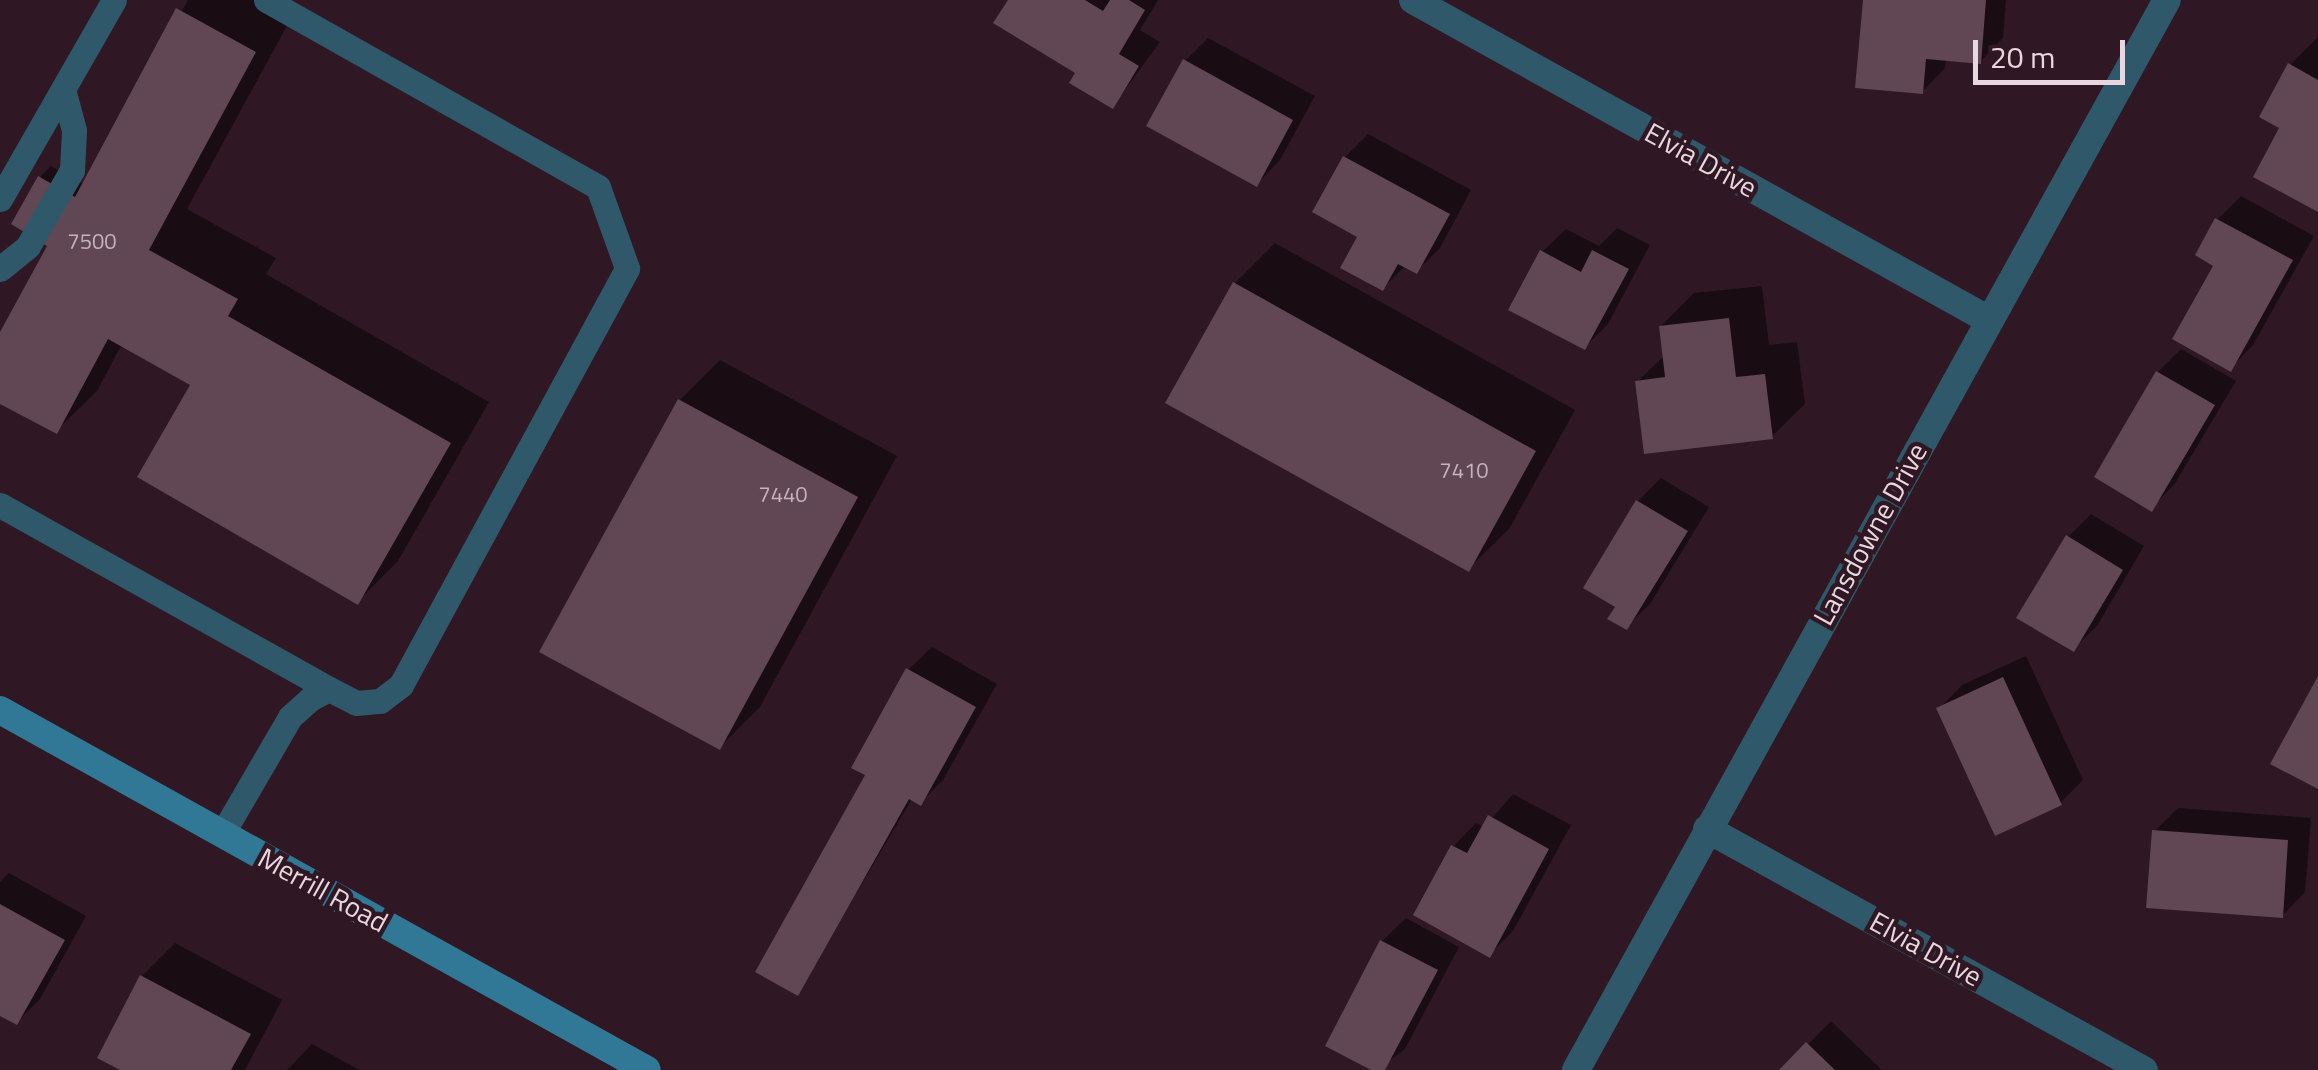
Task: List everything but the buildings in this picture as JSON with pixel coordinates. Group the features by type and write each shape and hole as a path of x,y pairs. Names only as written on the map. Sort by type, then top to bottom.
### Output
{"main road":[{"name":"Merrill Road","path":"0,710 647,1070"}],"street":[{"name":"Elvia Drive","path":"1413,0 1989,320"},
{"name":"Lansdowne Drive","path":"1576,1070 2168,0"},
{"name":"Elvia Drive","path":"1707,829 2144,1070"}],"lane":[{"path":"0,199 114,0"},
{"path":"0,505 330,690 356,703 380,701 401,685 627,268 598,186 266,0"},
{"path":"0,269 28,246 72,170 74,130 63,89"},
{"path":"222,834 290,717 330,690"}]}
